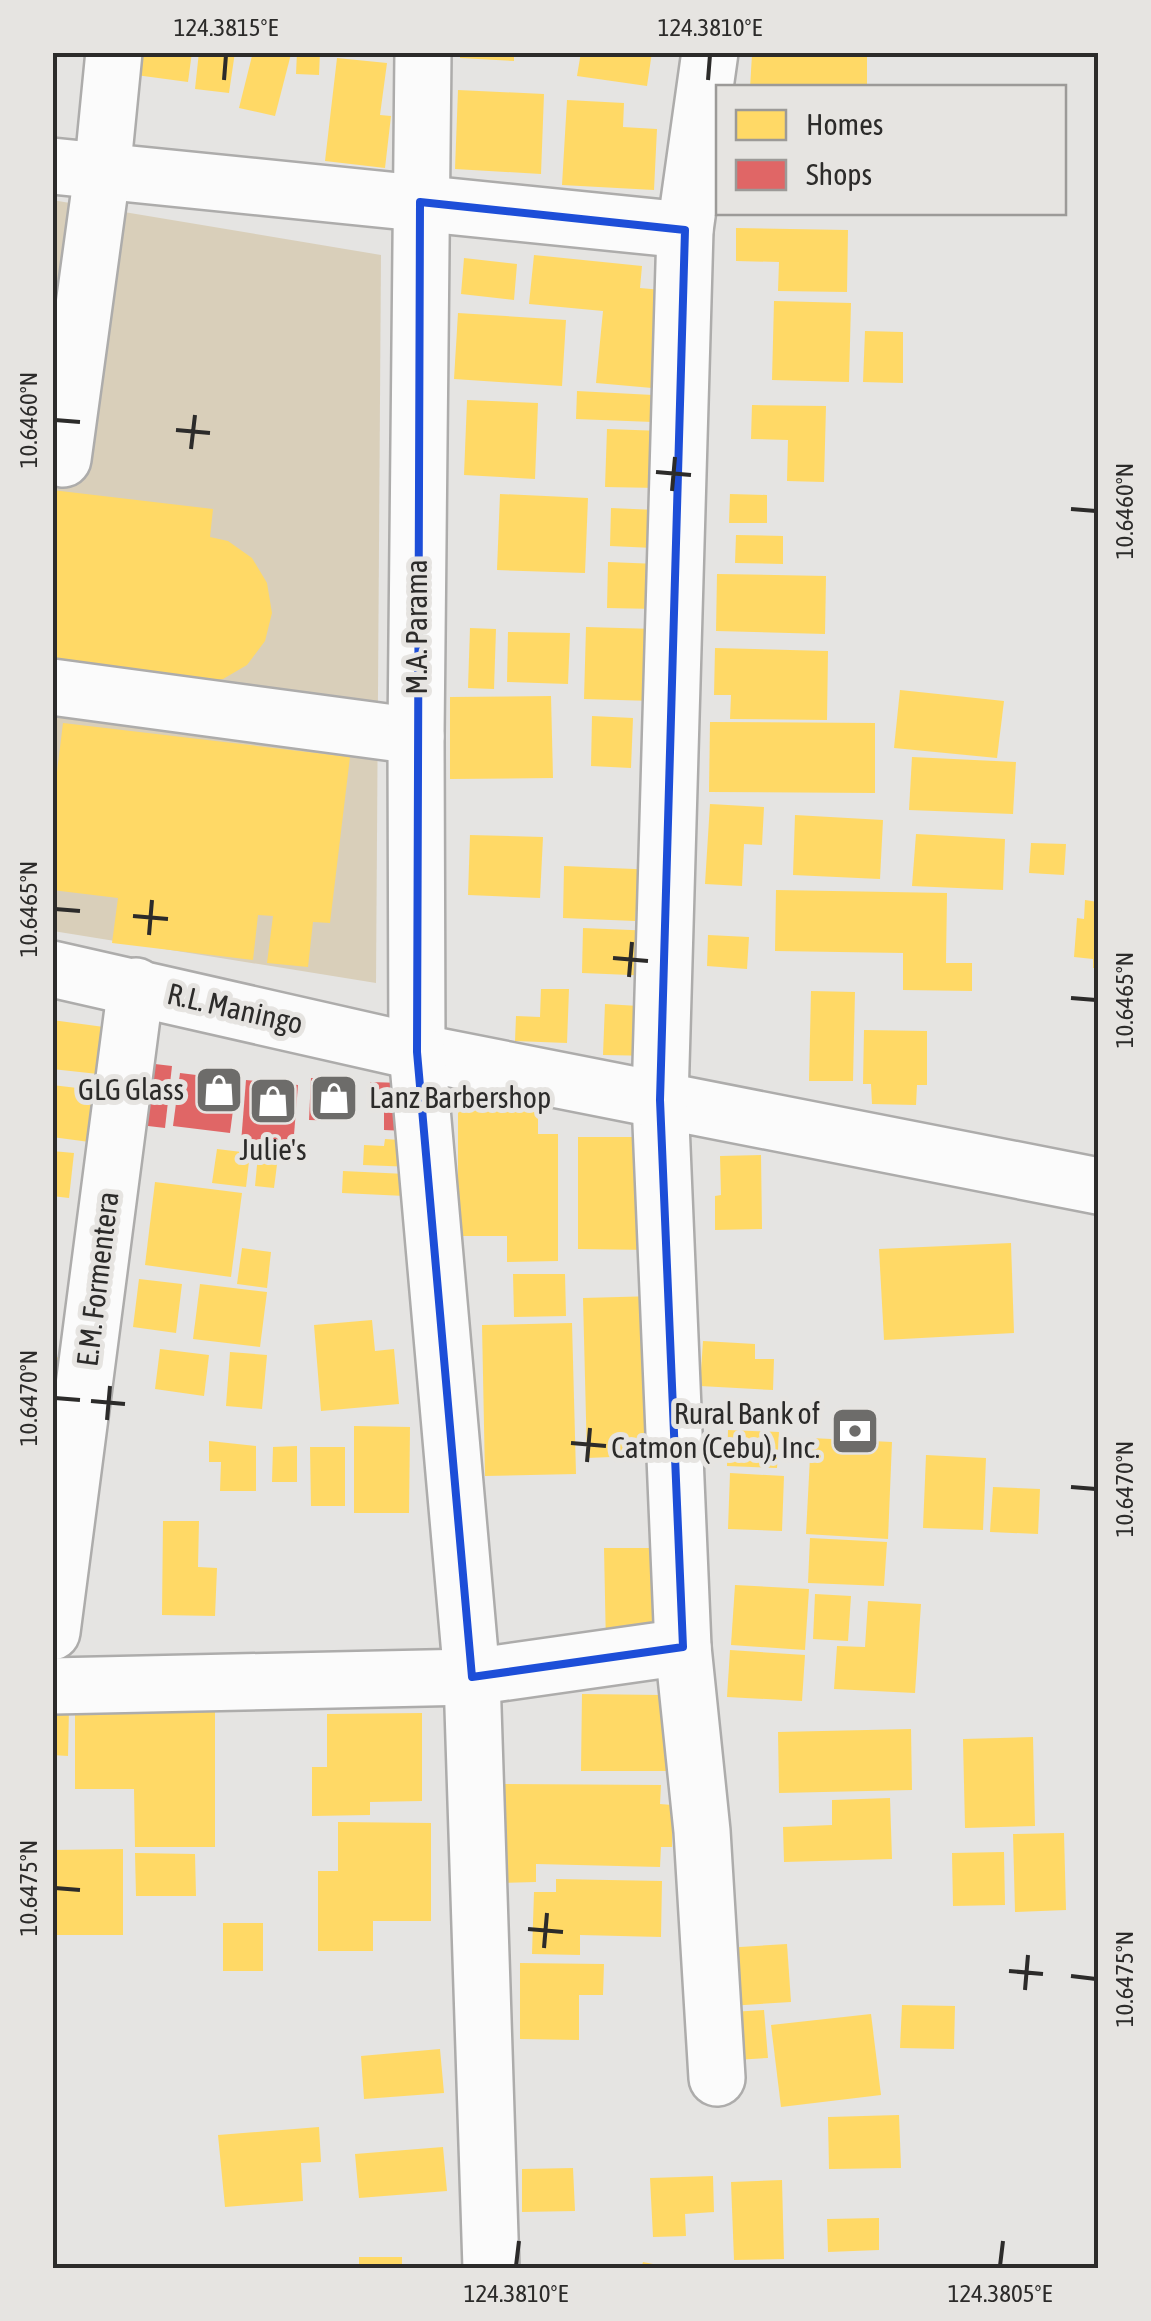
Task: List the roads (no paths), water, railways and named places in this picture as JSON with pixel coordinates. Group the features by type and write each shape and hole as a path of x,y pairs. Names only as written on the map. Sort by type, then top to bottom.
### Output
{"street":[{"path":"63,459 77,170 114,52"},
{"name":"M.A. Parama","path":"423,52 416,736 418,1052 472,1678 491,2268"},
{"path":"710,52 685,230 660,1100 683,1647 702,1830 717,2078"},
{"path":"77,170 685,230"},
{"path":"52,688 416,736"},
{"name":"R.L. Maningo","path":"52,969 418,1052 1098,1186"},
{"name":"E.M. Formentera","path":"52,1632 136,986"},
{"path":"52,1686 472,1678 683,1647"}],"place":[{"name":"GLG Glass","path":"219,1090"},
{"name":"Lanz Barbershop","path":"334,1098"},
{"name":"Julie's","path":"273,1101"},
{"name":"Rural Bank of Catmon (Cebu), Inc.","path":"855,1431"}]}
